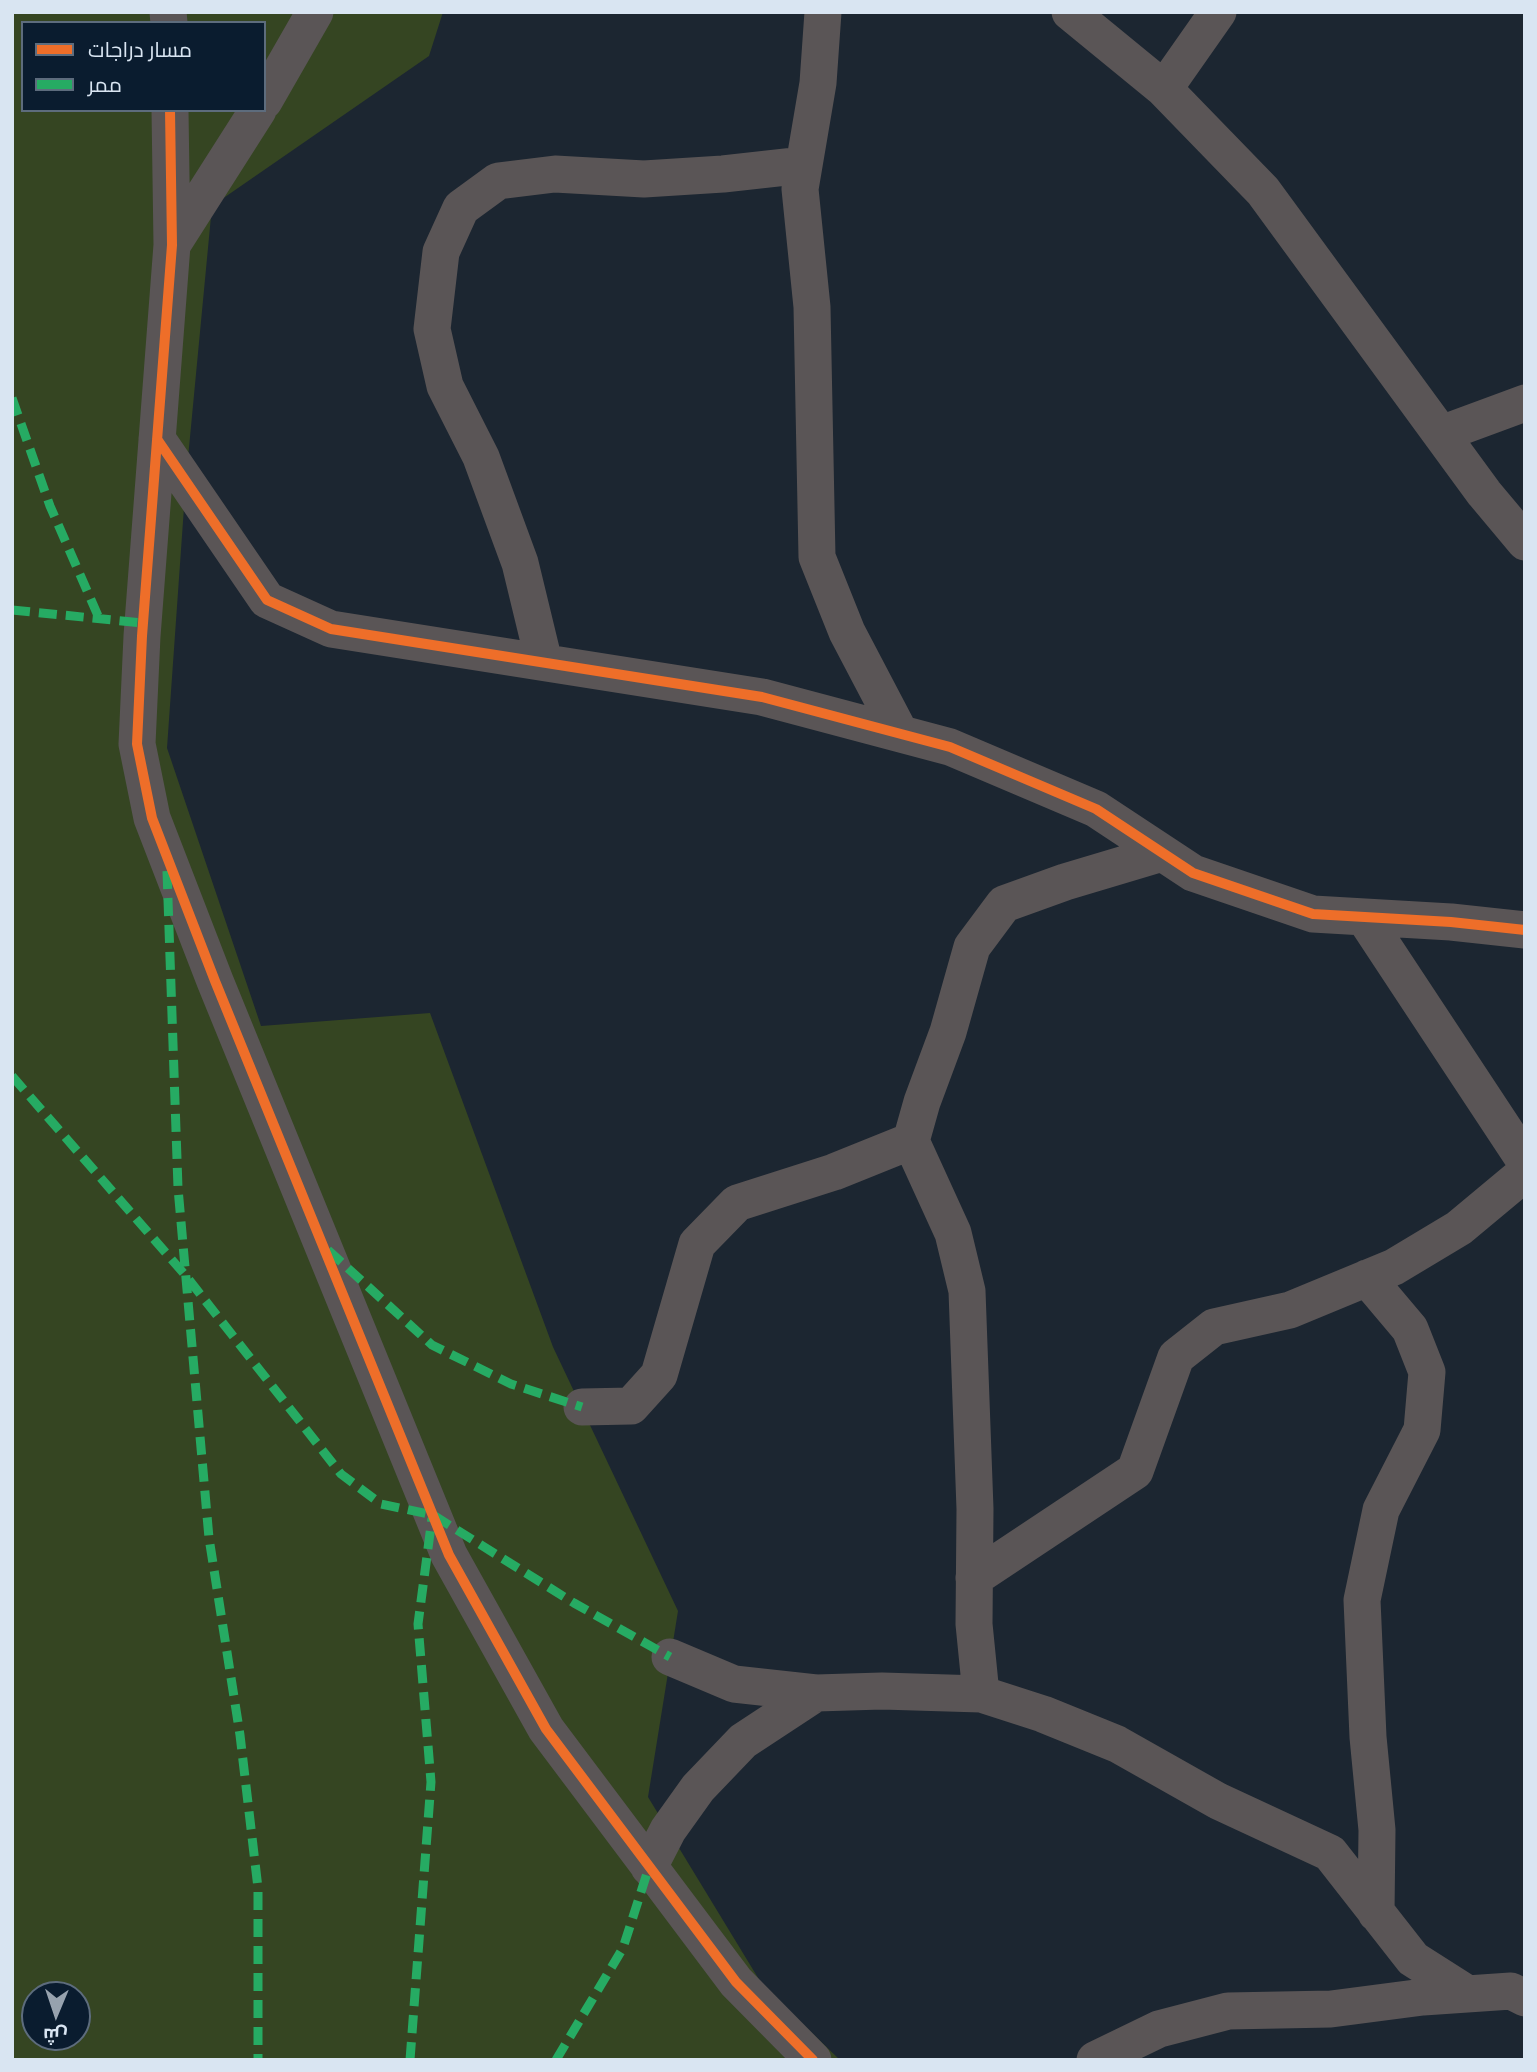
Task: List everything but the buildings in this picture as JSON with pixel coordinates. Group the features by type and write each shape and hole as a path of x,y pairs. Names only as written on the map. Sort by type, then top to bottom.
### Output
{"street":[{"path":"266,98 316,12"},
{"path":"823,12 818,83 800,189 812,307 817,557 847,632 900,733"},
{"path":"1070,12 1164,89 1263,191 1484,493 1525,542"},
{"path":"1164,89 1218,12"},
{"path":"170,112 172,245 137,744 152,818 215,981 449,1555 546,1729 736,1982 813,2060"},
{"path":"172,245 257,112"},
{"path":"544,662 520,563 481,457 445,386 432,329 441,252 461,208 498,181 555,174 644,179 804,165"},
{"path":"1441,434 1525,403"},
{"path":"157,439 267,600 331,629 762,697 950,747 1096,809 1193,873 1313,914 1451,922 1525,930"},
{"path":"981,1694 974,1624 973,1412 967,1290 953,1233 911,1141 922,1102 948,1032 972,947 1004,904 1065,882 1163,853"},
{"path":"1364,917 1525,1160"},
{"path":"582,1407 631,1406 659,1376 697,1244 737,1203 834,1172 911,1141"},
{"path":"974,1578 1135,1471 1176,1357 1214,1327 1290,1310 1394,1267 1459,1228 1525,1173"},
{"path":"1367,1278 1410,1329 1427,1372 1422,1430 1381,1510 1362,1600 1368,1737 1377,1830 1376,1913"},
{"path":"670,1657 734,1684 816,1693 882,1691 981,1694 1043,1714 1118,1744 1218,1801 1330,1853 1413,1959 1468,1994"},
{"path":"649,1867 668,1830 698,1788 743,1741 816,1693"},
{"path":"1095,2060 1159,2029 1228,2011 1331,2009 1423,1997 1511,1991 1525,1998"}],"green space":[{"path":"12,12 443,12 429,56 212,206 186,479 167,748 261,1026 430,1013 553,1347 678,1611 648,1797 763,1986 840,2060 12,2060"}],"marked path":[{"path":"12,398 50,506 99,618"},
{"path":"12,610 143,623"},
{"path":"167,871 178,1188 209,1538 240,1735 258,1888 258,2060"},
{"path":"12,1076 186,1276 341,1474 381,1504 433,1515 574,1603 670,1657"},
{"path":"328,1250 432,1345 511,1384 582,1407"},
{"path":"410,2060 431,1782 418,1624 432,1518"},
{"path":"556,2060 623,1948 649,1867"}],"cycle path":[{"path":"170,112 172,245 142,636 137,744 152,818 215,981 449,1555 546,1729 736,1982 813,2060"},
{"path":"157,439 267,600 331,629 762,697 950,747 1096,809 1193,873 1313,914 1451,922 1525,930"}]}
